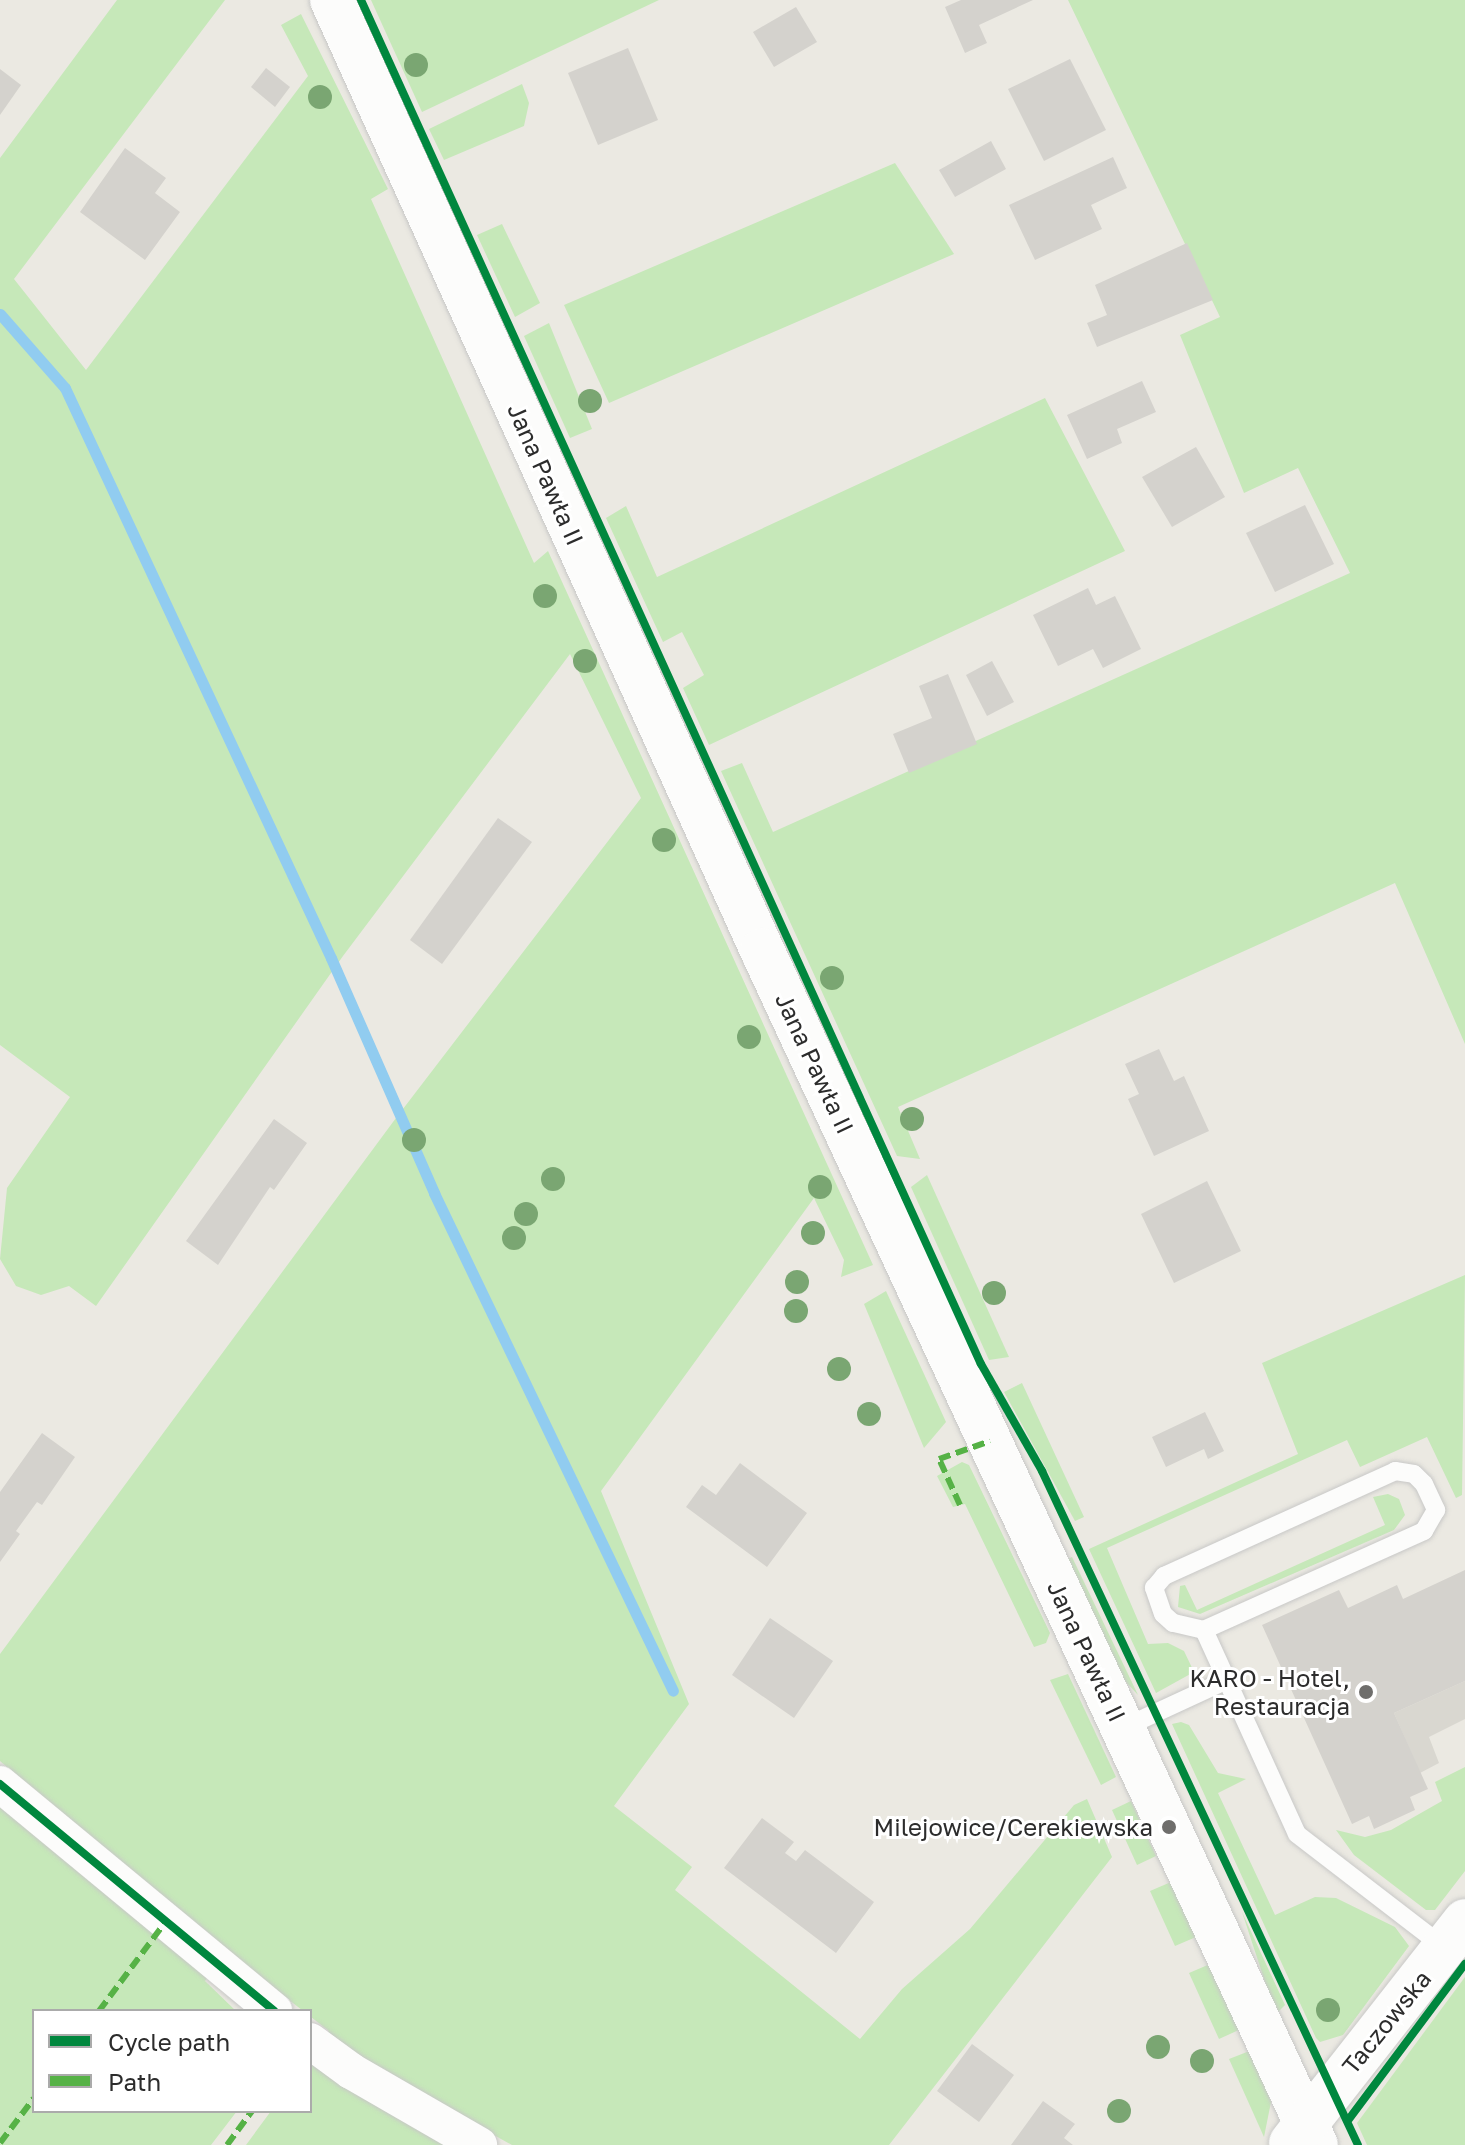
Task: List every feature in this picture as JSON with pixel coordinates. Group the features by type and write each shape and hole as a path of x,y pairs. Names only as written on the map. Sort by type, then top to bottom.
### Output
{"main road":[{"name":"Jana Pawła II","path":"332,0 762,950 1123,1728 1304,2138"},
{"name":"Taczowska","path":"1304,2138 1455,1934"}],"street":[{"path":"0,1784 272,2009"},
{"path":"312,2042 479,2145"}],"lane":[{"path":"1204,1630 1424,1531 1436,1510 1424,1484 1414,1474 1395,1471 1158,1581 1154,1595 1168,1620 1204,1630 1297,1834 1455,1934"},
{"path":"1123,1728 1227,1680"}],"green space":[{"path":"117,0 225,0 14,279 86,370 308,76 281,25 301,14 388,189 371,199 534,563 548,551 873,1265 841,1277 844,1260 814,1198 601,1491 689,1704 614,1806 692,1867 675,1890 860,2039 902,1989 970,1929 1074,1805 1087,1799 1112,1857 889,2145 512,2145 409,2088 453,2145 246,2145 270,2113 312,2113 312,2054 329,2031 312,2018 312,2009 301,2009 226,1951 205,1981 234,2009 32,2009 32,2113 235,2113 211,2145 0,2145 0,1802 46,1801 0,1761 0,1654 393,1122 641,798 570,654 343,956 96,1306 69,1286 41,1295 16,1286 0,1259 7,1188 70,1097 0,1045 0,158"},
{"path":"371,0 659,0 422,112"},
{"path":"1068,0 1465,0 1465,1044 1395,883 898,1107 920,1159 897,1156 721,771 742,763 773,832 1350,573 1298,468 1244,493 1180,335 1220,317"},
{"path":"522,84 529,103 524,126 444,160 429,129"},
{"path":"895,163 954,254 609,403 564,305"},
{"path":"502,224 540,303 515,317 477,235"},
{"path":"549,323 592,429 570,438 524,336"},
{"path":"1045,398 1125,551 709,745 683,688 704,675 682,632 663,642 606,518 626,506 657,577"},
{"path":"927,1175 1009,1357 989,1360 911,1187"},
{"path":"1465,1275 1462,1495 1456,1498 1427,1437 1360,1467 1347,1440 1107,1548 1148,1644 1168,1643 1184,1651 1194,1672 1156,1693 1089,1549 1298,1454 1262,1363"},
{"path":"886,1291 946,1422 924,1448 864,1304"},
{"path":"1022,1383 1084,1517 1075,1521 1004,1392"},
{"path":"962,1462 969,1465 1050,1633 1046,1643 1034,1647 965,1504 953,1507 937,1476"},
{"path":"1388,1494 1399,1499 1405,1515 1394,1530 1200,1614 1178,1607 1180,1586 1185,1585 1197,1610 1385,1525 1373,1497"},
{"path":"1072,1557 1138,1695 1114,1669 1068,1559"},
{"path":"1068,1674 1116,1777 1101,1785 1050,1680"},
{"path":"1181,1722 1189,1725 1218,1773 1246,1779 1218,1793 1275,1915 1315,1897 1336,1898 1395,1927 1409,1946 1343,2035 1320,2042 1316,2038 1172,1724"},
{"path":"1465,1767 1465,1871 1435,1910 1426,1910 1354,1855 1336,1830 1365,1837 1391,1830 1442,1801 1435,1782"},
{"path":"1131,1801 1156,1856 1137,1865 1112,1810"},
{"path":"1171,1882 1196,1937 1175,1946 1150,1891"},
{"path":"1242,1912 1285,2005 1277,2013 1268,1991"},
{"path":"1210,1964 1241,2029 1219,2039 1189,1973"},
{"path":"1465,1977 1465,2145 1367,2145 1357,2123"},
{"path":"1252,2050 1271,2102 1264,2137 1229,2059"}],"shaded area":[{"path":"1465,1681 1465,1719 1429,1737 1439,1763 1420,1773 1394,1713"}],"building":[{"path":"961,0 1033,0 979,25 987,43 965,53 945,7"},
{"path":"796,7 817,42 774,67 753,32"},
{"path":"628,48 658,120 598,145 568,73"},
{"path":"1070,59 1106,130 1044,161 1008,89"},
{"path":"266,68 290,87 275,107 251,87"},
{"path":"0,69 21,85 0,115"},
{"path":"991,141 1006,169 955,197 939,170"},
{"path":"125,148 166,178 155,193 180,212 145,260 80,212"},
{"path":"1113,157 1127,188 1091,205 1102,229 1035,260 1009,205"},
{"path":"1187,243 1213,300 1097,347 1087,323 1107,315 1095,285"},
{"path":"1142,381 1156,412 1117,429 1122,443 1087,459 1067,415"},
{"path":"1196,447 1225,497 1172,527 1142,477"},
{"path":"1305,505 1334,564 1275,592 1246,533"},
{"path":"1088,588 1096,605 1115,596 1141,649 1103,668 1093,649 1058,666 1033,615"},
{"path":"992,661 1014,702 987,716 966,675"},
{"path":"948,674 977,744 909,773 893,734 932,718 919,686"},
{"path":"498,818 532,842 442,964 410,940"},
{"path":"1159,1049 1174,1081 1184,1076 1209,1131 1154,1156 1128,1099 1139,1094 1125,1064"},
{"path":"274,1119 307,1143 274,1190 270,1187 218,1265 186,1241"},
{"path":"1207,1181 1241,1251 1174,1283 1141,1214"},
{"path":"1205,1412 1224,1451 1208,1459 1204,1449 1166,1467 1152,1437"},
{"path":"42,1433 75,1457 42,1505 37,1502 16,1531 20,1534 0,1562 0,1492"},
{"path":"740,1463 807,1513 767,1567 686,1507 702,1485 716,1495"},
{"name":"KARO - Hotel, Restauracja","path":"1465,1570 1465,1681 1394,1713 1428,1789 1410,1797 1415,1810 1374,1829 1369,1816 1352,1824 1262,1625 1339,1590 1348,1608 1397,1585 1403,1599"},
{"path":"770,1618 833,1661 794,1718 732,1675"},
{"path":"762,1818 794,1842 785,1853 796,1861 805,1850 874,1902 836,1953 724,1868"},
{"path":"972,2044 1014,2075 979,2122 937,2091"},
{"path":"1043,2101 1075,2124 1064,2138 1073,2145 1011,2145"}],"waterway":[{"path":"0,314 65,388 331,958 434,1193 673,1691"}],"marked path":[{"path":"960,1505 939,1459 990,1441"},
{"path":"100,2009 166,1921"},
{"path":"0,2143 32,2101"},
{"path":"227,2145 251,2113"}],"cycle path":[{"path":"361,0 981,1364 1042,1471 1358,2145"},
{"path":"0,1784 272,2009"},
{"path":"1349,2119 1465,1964"}],"place":[{"name":"KARO - Hotel, Restauracja","path":"1366,1692"},
{"name":"Milejowice/Cerekiewska","path":"1169,1827"}]}
